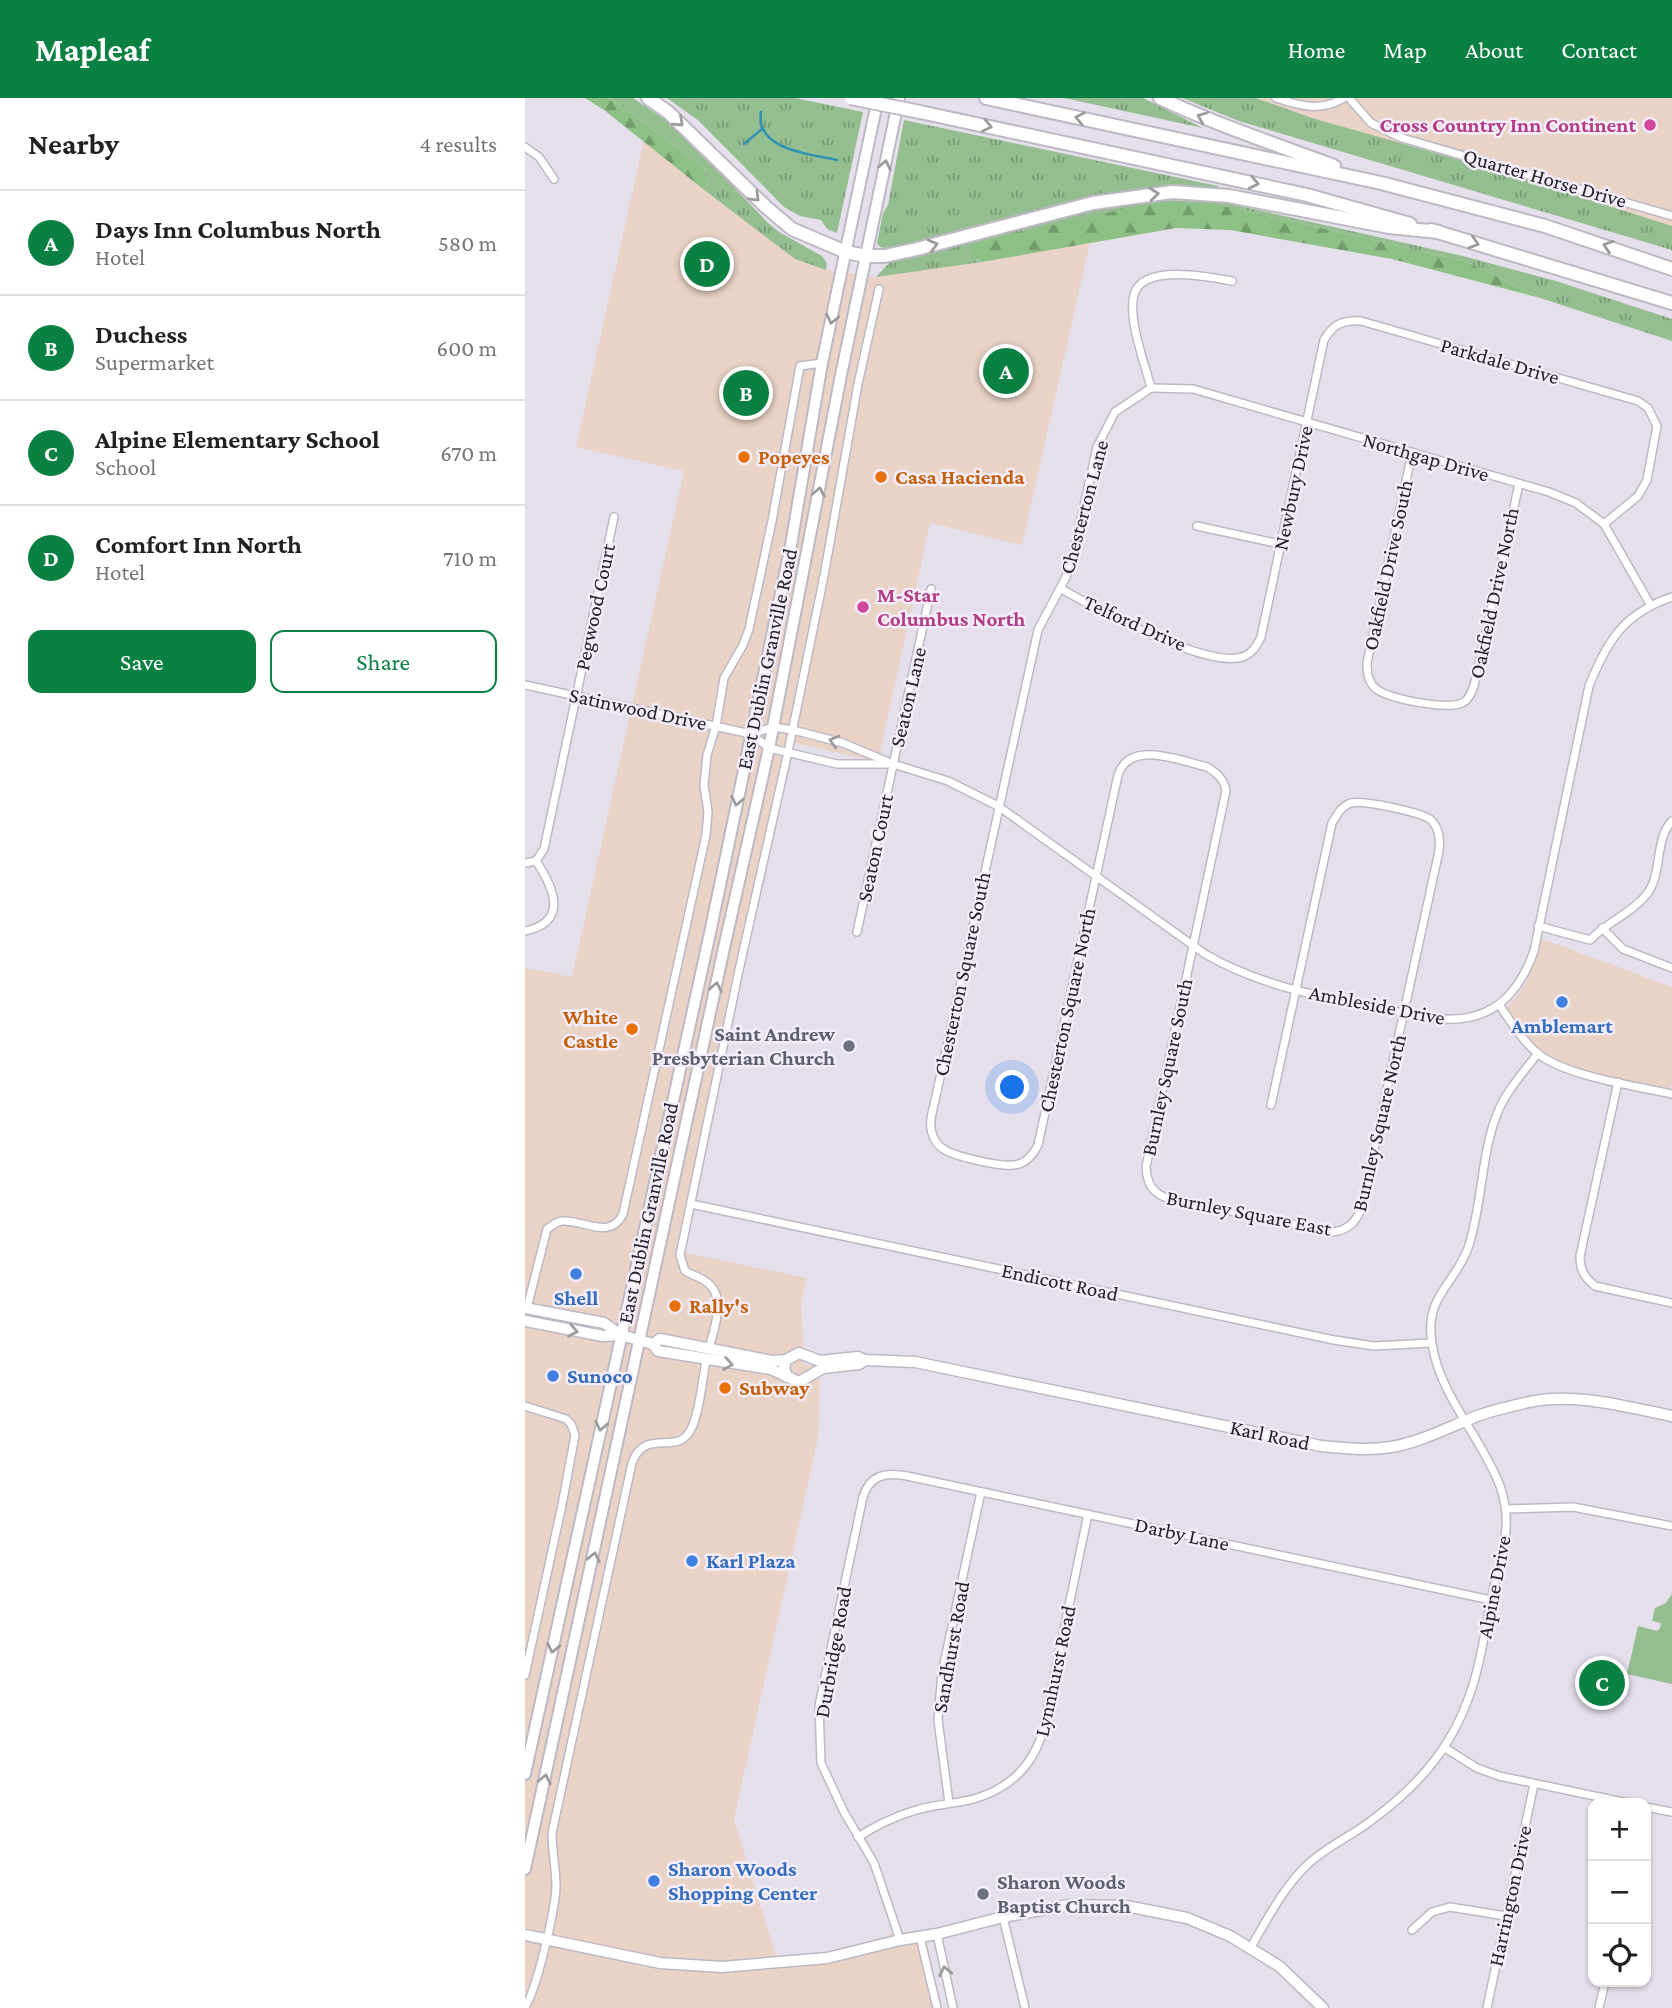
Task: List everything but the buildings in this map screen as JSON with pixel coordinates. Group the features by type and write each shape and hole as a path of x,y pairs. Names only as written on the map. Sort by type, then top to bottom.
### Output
{"highway":[{"path":"648,98 669,112 792,229 846,252 866,256 885,256 917,249 1093,203 1172,192 1229,196 1389,227 1439,232"},
{"path":"851,98 1307,195 1672,303"},
{"path":"986,98 1381,183 1545,226 1672,269"},
{"path":"1160,98 1247,136 1381,183"}],"main road":[{"name":"East Dublin Granville Road","path":"525,1773 791,545 823,363 878,98"},
{"name":"East Dublin Granville Road","path":"525,1869 769,748 899,98"}],"street":[{"path":"1276,98 1318,108 1332,105 1344,98"},
{"name":"Quarter Horse Drive","path":"1349,98 1371,123 1402,138 1672,216"},
{"path":"525,147 539,157 554,179"},
{"path":"1151,388 1132,308 1135,290 1146,280 1169,274 1198,275 1232,281"},
{"name":"East Dublin Granville Road","path":"709,1349 718,1308 717,1296 712,1286 685,1271 680,1255 739,970 793,730 858,384 879,289"},
{"name":"Parkdale Drive","path":"1337,324 1349,320 1361,321 1637,401 1648,408 1655,418 1656,435 1647,480 1638,496 1604,524"},
{"name":"Newbury Drive","path":"1250,653 1261,637 1324,340 1337,324"},
{"name":"East Dublin Granville Road","path":"526,1308 547,1229 564,1221 610,1227 617,1224 623,1214 706,835 708,812 705,770 724,678 743,645 749,628 772,521 800,366 823,363"},
{"name":"Northgap Drive","path":"1151,388 1193,389 1549,492 1576,503 1604,524 1650,604"},
{"name":"Chesterton Lane","path":"998,806 1038,630 1061,589 1074,551 1097,447 1115,412 1151,388"},
{"name":"Oakfield Drive South","path":"1412,453 1367,663 1368,677 1377,689 1389,695 1440,706 1467,700"},
{"name":"Oakfield Drive North","path":"1467,700 1474,686 1519,484"},
{"name":"Pegwood Court","path":"536,861 544,849 614,517"},
{"path":"813,521 832,523"},
{"path":"1197,526 1280,544"},
{"name":"Seaton Lane","path":"893,764 932,589"},
{"name":"Telford Drive","path":"1061,589 1159,638 1200,652 1236,658 1250,653"},
{"path":"1672,597 1650,604 1629,620 1611,641 1589,686 1529,965 1519,983 1500,1006 1538,1053 1577,1072 1672,1094"},
{"name":"Satinwood Drive","path":"525,685 751,734"},
{"name":"Ambleside Drive","path":"751,734 773,727 793,730 843,743 893,764 948,781 998,806 1205,954 1241,974 1296,990 1447,1021 1475,1017 1500,1006"},
{"name":"Ambleside Drive","path":"751,734 769,748 837,764 893,764"},
{"name":"Chesterton Square North","path":"1038,1145 1118,775 1127,760 1150,754 1207,767 1216,772 1222,780"},
{"name":"Seaton Court","path":"857,933 893,764"},
{"name":"Burnley Square South","path":"1152,1189 1146,1179 1146,1167 1225,800 1226,790 1222,780"},
{"name":"Burnley Square North","path":"1296,990 1332,823 1340,809 1351,803 1363,803 1422,815 1431,821 1440,840 1439,851 1360,1213 1356,1222 1347,1229"},
{"name":"Chesterton Square South","path":"998,806 930,1123 936,1142 942,1149 1005,1165 1017,1165 1027,1160 1038,1145"},
{"path":"1538,926 1591,940 1602,928 1639,903 1654,880 1665,829 1670,823"},
{"path":"525,863 536,861 549,880 554,894 554,910 548,921 538,929 525,931"},
{"path":"1602,928 1623,949 1672,968"},
{"path":"1272,1105 1296,990"},
{"name":"Alpine Drive","path":"1251,1947 1284,1892 1309,1863 1367,1825 1410,1790 1445,1748 1461,1718 1475,1676 1504,1538 1506,1509 1499,1486 1440,1373 1431,1343 1432,1314 1437,1298 1456,1272 1468,1248 1496,1117 1508,1091 1538,1053"},
{"path":"1618,1082 1580,1255 1580,1268 1595,1286 1672,1303"},
{"name":"Burnley Square East","path":"1152,1189 1167,1198 1249,1216 1331,1232 1347,1229"},
{"name":"Endicott Road","path":"691,1204 1334,1340 1374,1346 1431,1343"},
{"path":"526,1308 602,1323 621,1335 653,1344 658,1351 771,1369 799,1382 810,1375 812,1366 809,1359 799,1353 786,1360 772,1361 660,1339 653,1344"},
{"path":"525,1321 603,1336 621,1335"},
{"name":"Karl Road","path":"809,1359 820,1361 859,1357 865,1360 888,1359 936,1364 1321,1446 1358,1449 1391,1447 1425,1438 1466,1421 1531,1401 1594,1401 1672,1416"},
{"path":"525,2007 537,1979 556,1886 552,1833 632,1463 640,1448 646,1444 678,1441 691,1431 706,1360"},
{"path":"786,1360 784,1368 787,1377"},
{"name":"Karl Road","path":"810,1375 823,1368 859,1364 865,1360"},
{"path":"525,1406 566,1419 575,1435 525,1675"},
{"name":"Darby Lane","path":"874,1478 893,1473 1491,1600"},
{"name":"Durbridge Road","path":"874,1478 866,1487 863,1497 819,1706 821,1763 874,1863 900,1940"},
{"name":"Sandhurst Road","path":"949,1802 938,1720 942,1673 981,1492"},
{"path":"1506,1509 1573,1507 1672,1526"},
{"name":"Lynnhurst Road","path":"858,1837 874,1827 913,1811 977,1798 1021,1774 1038,1746 1088,1514"},
{"path":"1445,1748 1477,1768 1499,1776 1603,1798"},
{"name":"Harrington Drive","path":"1487,2008 1534,1784"},
{"path":"1651,1808 1672,1812"},
{"path":"525,1935 660,1963 722,1967 827,1958 1003,1917 1069,1905 1126,1906 1187,1918 1251,1947 1279,1966 1323,2008"},
{"path":"1412,1930 1432,1912 1450,1907 1506,1916"},
{"path":"1003,1917 1025,2008"},
{"path":"937,1934 953,2008"},
{"path":"920,1937 937,2008"},
{"path":"1599,2008 1604,1987"}],"shaded area":[{"path":"1256,98 1672,98 1672,226 1496,170 1312,118"},
{"path":"644,140 795,259 826,270 876,277 982,262 1090,242 1022,545 930,523 878,762 787,741 681,1252 807,1278 801,1302 804,1365 820,1365 818,1438 734,1819 778,1962 882,1941 889,1934 926,1938 940,2008 525,2008 525,968 572,977 684,471 576,447"},
{"path":"1540,938 1672,987 1672,1082 1668,1094 1578,1074 1533,1051 1500,1015 1529,978"}],"green space":[{"path":"585,98 608,98 622,106 705,169 708,184 703,189 604,110"},
{"path":"608,98 633,98 663,118 688,139 767,222 779,232 822,256 827,263 826,270 795,259 703,189 708,184 705,169"},
{"path":"667,98 795,98 863,112 837,233 827,229 821,220 800,216 784,207 699,121"},
{"path":"1064,98 1143,98 1203,128"},
{"path":"1182,98 1256,98 1312,118 1496,170 1672,226 1672,250 1239,121"},
{"path":"904,120 1218,186 1218,190 1112,195 890,249 880,247 877,243 883,213 888,205"},
{"path":"1165,200 1227,203 1463,256 1556,281 1672,319 1672,341 1540,298 1468,262 1239,209 976,259 982,262 876,277 891,261 1097,210"},
{"path":"1177,203 1239,209 1468,262 1540,298 1392,259 1230,230 1176,228 982,262 972,255 973,245 999,237 1138,206"},
{"path":"1672,1594 1672,1684 1627,1674 1638,1626 1657,1631 1661,1623 1652,1621 1655,1608 1666,1603"}],"waterway":[{"path":"761,112 761,125 775,142 800,152 837,160"},
{"path":"744,144 762,129"}],"place":[{"name":"Cross Country Inn Continent","path":"1650,125"},
{"name":"Comfort Inn North","path":"707,264"},
{"name":"Days Inn Columbus North","path":"1006,371"},
{"name":"Duchess","path":"746,393"},
{"name":"Popeyes","path":"744,457"},
{"name":"Casa Hacienda","path":"881,477"},
{"name":"M-Star Columbus North","path":"863,607"},
{"name":"Amblemart","path":"1562,1002"},
{"name":"White Castle","path":"632,1029"},
{"name":"Saint Andrew Presbyterian Church","path":"849,1046"},
{"name":"Shell","path":"576,1274"},
{"name":"Rally's","path":"675,1306"},
{"name":"Sunoco","path":"553,1376"},
{"name":"Subway","path":"725,1388"},
{"name":"Karl Plaza","path":"692,1561"},
{"name":"Alpine Elementary School","path":"1602,1683"},
{"name":"Sharon Woods Shopping Center","path":"654,1881"},
{"name":"Sharon Woods Baptist Church","path":"983,1894"}]}
